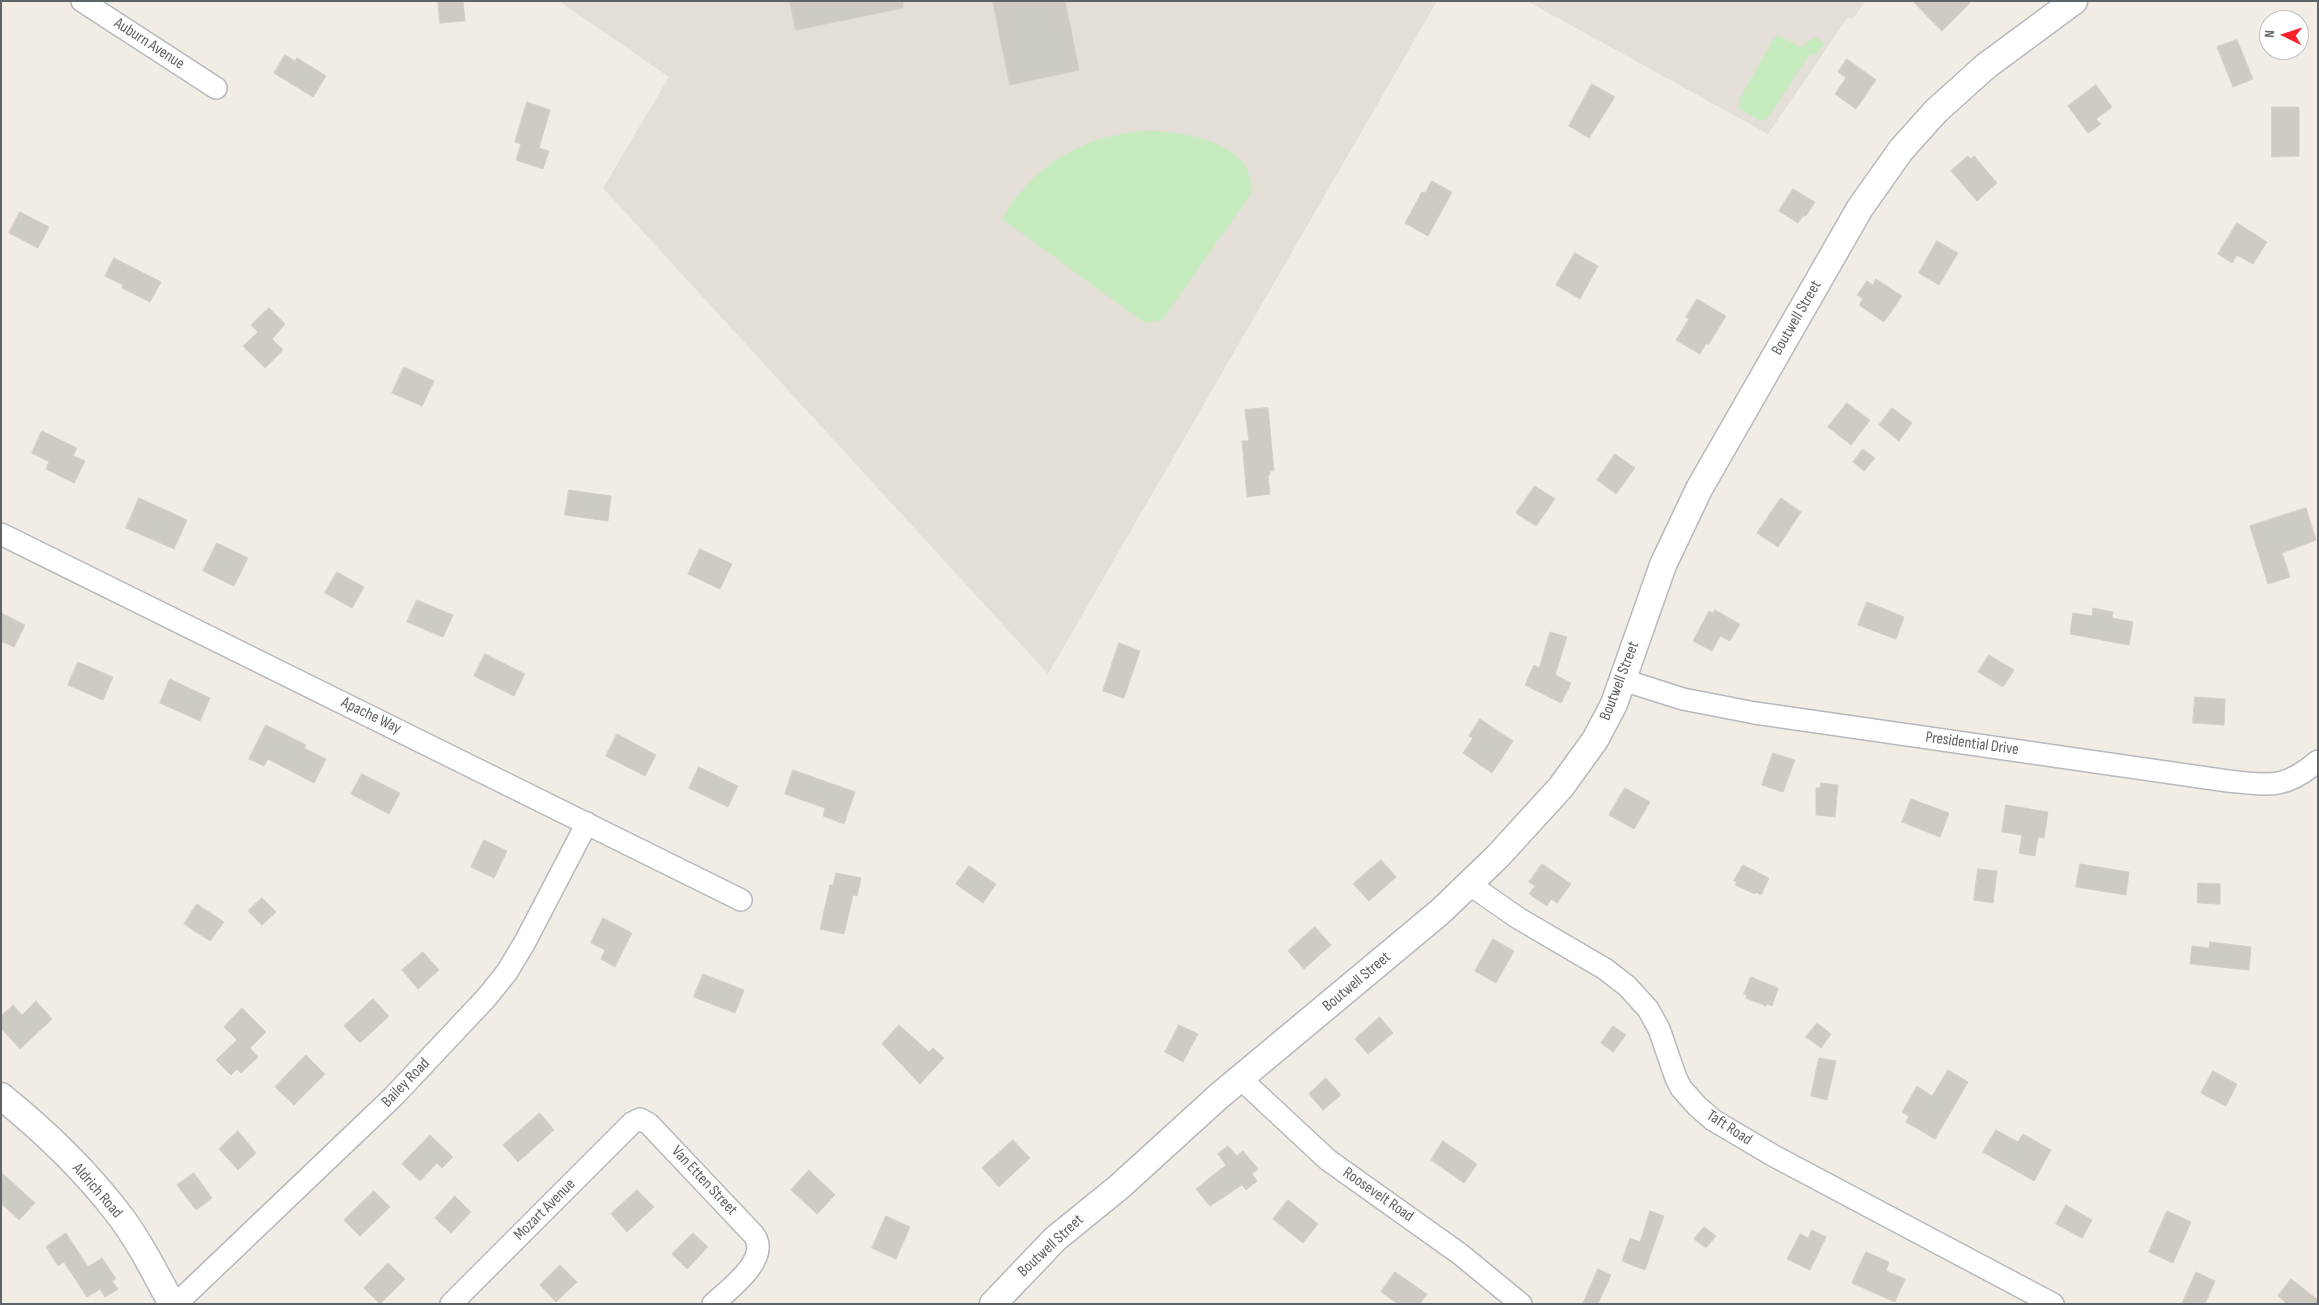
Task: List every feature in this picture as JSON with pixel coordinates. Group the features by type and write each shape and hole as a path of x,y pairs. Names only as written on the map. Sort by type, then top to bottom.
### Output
{"street":[{"name":"Auburn Avenue","path":"82,1 216,88"},
{"name":"Boutwell Street","path":"993,1304 1055,1239 1119,1187 1220,1096 1441,911 1536,816 1561,787 1606,722 1623,680 1663,565 1695,497 1860,208 1902,150 1936,111 2010,48 2074,1"},
{"name":"Apache Way","path":"1,534 741,900"},
{"name":"Presidential Drive","path":"1623,680 1684,699 1755,713 2228,781 2263,784 2284,783 2300,776 2318,761"},
{"name":"Bailey Road","path":"176,1304 393,1097 487,997 507,972 525,942 587,824"},
{"name":"Taft Road","path":"1469,884 1518,918 1605,969 1627,986 1648,1009 1659,1029 1681,1088 1696,1106 1719,1125 2052,1304"},
{"name":"Roosevelt Road","path":"1241,1079 1323,1156 1460,1254 1521,1304"},
{"name":"Aldrich Road","path":"1,1096 86,1175 117,1212 148,1259 172,1304"},
{"name":"Van Etten Street","path":"640,1119 649,1124 754,1235 758,1242 759,1250 752,1266 713,1304"},
{"name":"Mozart Avenue","path":"451,1304 632,1123 640,1119"}],"shaded area":[{"path":"559,1 1437,1 1048,674 603,188 669,77"},
{"path":"1527,1 1865,1 1853,19 1848,17 1768,134"}],"green space":[{"path":"1776,35 1803,48 1807,42 1816,37 1824,44 1816,54 1809,55 1767,119 1761,121 1740,109 1739,100"},
{"path":"1150,131 1182,134 1199,138 1230,151 1242,162 1250,175 1252,192 1162,320 1145,323 1002,219 1029,182 1064,155 1084,145 1105,138 1127,133"}],"building":[{"path":"438,1 463,1 465,21 440,23"},
{"path":"790,1 903,1 903,8 796,30"},
{"path":"993,1 1065,1 1079,70 1010,85"},
{"path":"1913,1 1972,1 1942,31"},
{"path":"2237,40 2253,79 2233,87 2217,47"},
{"path":"285,55 295,61 297,58 326,76 313,97 274,73"},
{"path":"1847,59 1876,80 1856,109 1835,94 1846,78 1838,72"},
{"path":"1592,84 1615,97 1589,138 1569,126"},
{"path":"2096,85 2112,107 2096,119 2101,124 2088,133 2068,106"},
{"path":"527,102 550,110 539,148 549,151 543,169 516,160 521,144 515,142"},
{"path":"2272,107 2299,107 2299,156 2272,157"},
{"path":"1968,156 1971,159 1974,156 1997,183 1977,201 1951,171"},
{"path":"1432,181 1452,192 1428,236 1405,223 1422,192 1425,193"},
{"path":"1793,189 1815,202 1806,216 1804,215 1798,223 1779,211"},
{"path":"20,212 49,227 38,248 9,233"},
{"path":"2237,223 2267,242 2253,264 2237,255 2232,263 2218,254"},
{"path":"1937,241 1958,253 1939,285 1919,273"},
{"path":"1575,253 1598,266 1580,299 1556,285"},
{"path":"114,258 161,282 150,302 122,288 123,285 105,276"},
{"path":"1876,279 1902,296 1884,322 1859,305 1863,299 1857,295 1867,281 1873,285"},
{"path":"1697,299 1726,316 1708,345 1706,343 1700,354 1676,340 1689,319 1686,317"},
{"path":"269,308 285,324 272,339 283,350 265,368 243,346 258,332 251,325"},
{"path":"404,367 434,381 422,406 392,393"},
{"path":"1847,403 1870,420 1851,445 1828,427"},
{"path":"1268,408 1274,471 1270,471 1270,475 1268,475 1270,494 1247,497 1242,441 1249,441 1245,410"},
{"path":"1892,408 1912,423 1899,441 1879,425"},
{"path":"42,431 77,448 73,456 85,461 74,483 46,469 49,462 32,453"},
{"path":"1863,449 1875,458 1864,471 1853,462"},
{"path":"1615,454 1635,468 1616,494 1597,480"},
{"path":"1535,486 1555,499 1536,526 1516,513"},
{"path":"569,490 611,496 608,521 565,515"},
{"path":"139,498 187,520 174,549 126,528"},
{"path":"1781,498 1801,512 1778,547 1757,533"},
{"path":"2306,508 2316,540 2282,553 2290,577 2268,584 2250,526"},
{"path":"217,543 248,558 234,586 203,571"},
{"path":"700,549 732,564 720,589 688,574"},
{"path":"337,572 364,587 352,608 325,593"},
{"path":"417,600 453,615 443,637 407,622"},
{"path":"1867,602 1904,617 1896,639 1858,625"},
{"path":"2093,608 2113,612 2112,618 2133,622 2129,645 2070,634 2073,613 2092,616"},
{"path":"1715,610 1740,624 1730,641 1720,636 1712,651 1693,641 1709,611 1713,613"},
{"path":"1,613 25,625 14,647 1,641"},
{"path":"1550,632 1567,637 1555,675 1571,683 1561,703 1525,685 1534,665 1539,668"},
{"path":"1119,643 1140,651 1124,698 1103,691"},
{"path":"485,654 525,674 514,696 474,676"},
{"path":"1989,655 2014,670 2003,687 1978,672"},
{"path":"78,662 113,677 103,700 68,685"},
{"path":"170,679 210,698 200,721 160,703"},
{"path":"2195,697 2225,699 2224,725 2193,723"},
{"path":"1480,719 1513,741 1492,773 1463,753 1473,738 1469,736"},
{"path":"266,725 306,745 304,748 326,759 314,783 268,759 264,766 249,759"},
{"path":"617,734 656,755 645,776 606,756"},
{"path":"1773,753 1795,760 1783,792 1762,785"},
{"path":"699,767 738,786 728,807 689,788"},
{"path":"793,770 855,792 844,824 823,816 825,808 785,794"},
{"path":"362,774 400,793 389,814 351,794"},
{"path":"1821,783 1838,785 1835,817 1816,815 1816,788 1820,788"},
{"path":"1625,788 1650,802 1634,829 1609,815"},
{"path":"1911,799 1949,813 1940,837 1902,822"},
{"path":"2006,805 2048,812 2044,838 2038,837 2035,856 2019,853 2022,835 2002,832"},
{"path":"484,840 507,851 494,878 471,867"},
{"path":"1381,860 1396,877 1369,901 1353,884"},
{"path":"1542,864 1571,884 1557,903 1551,899 1547,906 1529,894 1535,886 1529,882"},
{"path":"2080,864 2129,872 2126,895 2076,887"},
{"path":"1743,865 1769,878 1761,895 1735,885 1737,882 1734,881"},
{"path":"969,866 996,884 983,903 956,884"},
{"path":"1978,869 1997,871 1993,903 1974,900"},
{"path":"836,873 861,878 857,896 853,895 844,934 820,929 830,885 833,885"},
{"path":"2198,883 2220,884 2220,904 2198,903"},
{"path":"262,898 276,912 262,925 248,911"},
{"path":"197,904 224,922 210,941 184,924"},
{"path":"603,918 632,933 615,967 601,959 605,950 591,943"},
{"path":"1315,927 1331,945 1304,969 1288,951"},
{"path":"1493,939 1514,951 1496,983 1475,971"},
{"path":"2210,942 2251,947 2249,970 2190,964 2192,946 2209,948"},
{"path":"423,952 439,970 418,989 402,970"},
{"path":"703,974 744,990 735,1013 694,997"},
{"path":"1751,977 1778,988 1772,1006 1767,1004 1766,1006 1746,998 1747,995 1744,994"},
{"path":"373,999 389,1016 360,1043 344,1026"},
{"path":"36,1001 52,1019 20,1049 1,1028 1,1016 13,1005 22,1015"},
{"path":"242,1008 266,1032 250,1048 258,1057 241,1073 237,1069 231,1075 216,1060 237,1040 224,1027"},
{"path":"1380,1017 1393,1033 1368,1054 1355,1039"},
{"path":"1817,1023 1831,1034 1821,1048 1806,1037"},
{"path":"899,1025 929,1052 933,1048 944,1058 920,1084 882,1044"},
{"path":"1179,1025 1198,1034 1183,1062 1165,1052"},
{"path":"1613,1026 1626,1035 1613,1052 1601,1043"},
{"path":"306,1055 325,1074 294,1105 275,1087"},
{"path":"1819,1058 1836,1061 1827,1100 1811,1096"},
{"path":"1948,1070 1968,1082 1935,1139 1906,1122 1909,1116 1902,1112 1917,1086 1932,1096"},
{"path":"2213,1071 2237,1084 2226,1106 2201,1093"},
{"path":"1326,1078 1341,1095 1323,1110 1309,1094"},
{"path":"540,1113 554,1130 518,1162 503,1145"},
{"path":"1996,1130 2018,1142 2023,1134 2051,1150 2034,1181 1983,1152"},
{"path":"238,1131 256,1153 238,1170 219,1149"},
{"path":"430,1135 453,1157 442,1168 437,1163 420,1181 402,1164"},
{"path":"1013,1140 1030,1158 999,1187 982,1168"},
{"path":"1443,1141 1477,1164 1464,1183 1431,1160"},
{"path":"1228,1146 1237,1156 1243,1151 1258,1169 1252,1174 1257,1181 1246,1190 1242,1185 1210,1206 1196,1189 1226,1165 1218,1154"},
{"path":"809,1170 835,1195 817,1214 791,1190"},
{"path":"1,1172 35,1203 19,1220 1,1203"},
{"path":"194,1173 212,1198 196,1210 177,1185"},
{"path":"637,1190 654,1207 627,1232 611,1214"},
{"path":"374,1191 390,1207 360,1236 344,1220"},
{"path":"455,1196 471,1212 451,1233 435,1218"},
{"path":"1288,1200 1318,1224 1303,1243 1273,1219"},
{"path":"2066,1205 2092,1220 2082,1238 2056,1224"},
{"path":"1650,1211 1664,1216 1645,1270 1622,1261 1630,1238 1640,1242"},
{"path":"2167,1211 2191,1222 2173,1263 2149,1252"},
{"path":"886,1216 910,1227 896,1259 872,1248"},
{"path":"1704,1227 1716,1236 1706,1248 1694,1239"},
{"path":"1812,1230 1826,1237 1810,1270 1787,1259 1800,1234 1808,1238"},
{"path":"66,1233 88,1267 102,1258 116,1279 112,1281 118,1289 105,1297 100,1289 87,1297 64,1262 58,1266 46,1247"},
{"path":"693,1233 708,1247 687,1269 672,1254"},
{"path":"1866,1252 1889,1262 1886,1271 1905,1279 1895,1302 1852,1283"},
{"path":"388,1263 405,1279 380,1304 364,1288"},
{"path":"560,1265 577,1282 556,1302 540,1285"},
{"path":"1598,1269 1611,1275 1598,1304 1583,1304"},
{"path":"1395,1272 1427,1294 1420,1304 1398,1304 1381,1292"},
{"path":"2196,1272 2215,1281 2205,1304 2182,1304"},
{"path":"2291,1279 2318,1300 2318,1304 2287,1304 2278,1296"}]}
